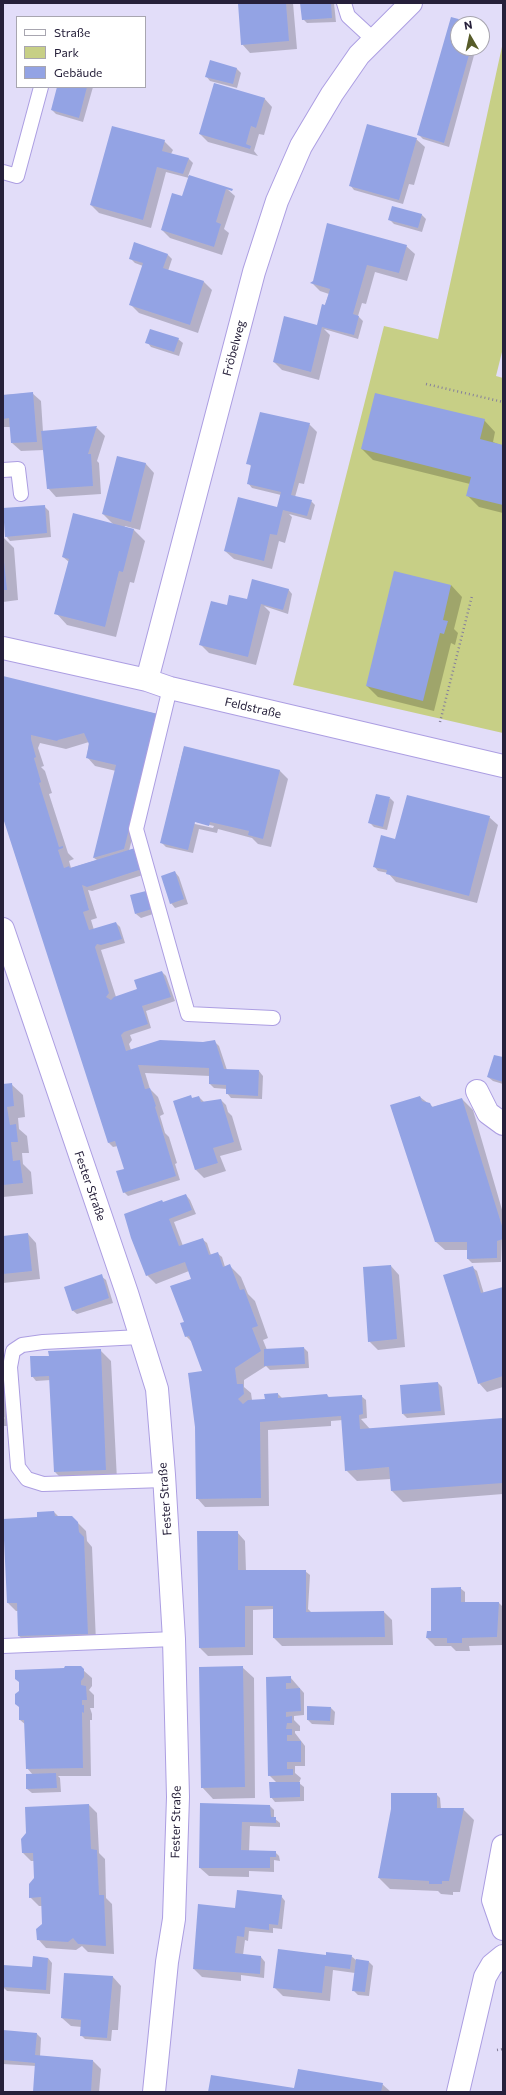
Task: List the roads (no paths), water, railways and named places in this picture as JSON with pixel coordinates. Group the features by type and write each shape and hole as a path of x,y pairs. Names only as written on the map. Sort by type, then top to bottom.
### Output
{"street":[{"name":"Fröbelweg","path":"147,680 254,272 277,201 301,146 332,94 359,54 411,3"},
{"name":"Feldstraße","path":"3,648 147,680 170,688 503,766"},
{"name":"Fester Straße","path":"3,929 157,1389 174,1639 178,1797 174,1919 167,1962 154,2092"},
{"path":"476,1091 488,1112 503,1124"},
{"path":"503,1846 493,1900 503,1929"},
{"path":"458,2092 485,1977 492,1965 503,1956"}],"lane":[{"path":"344,3 348,16 374,40"},
{"path":"3,172 17,176 41,88"},
{"path":"3,470 18,469 21,494"},
{"path":"170,688 136,829 188,1014 273,1018"},
{"path":"140,1337 43,1342 22,1345 13,1351 10,1368 18,1468 27,1479 43,1484 164,1480"},
{"path":"3,1646 174,1639"}]}
